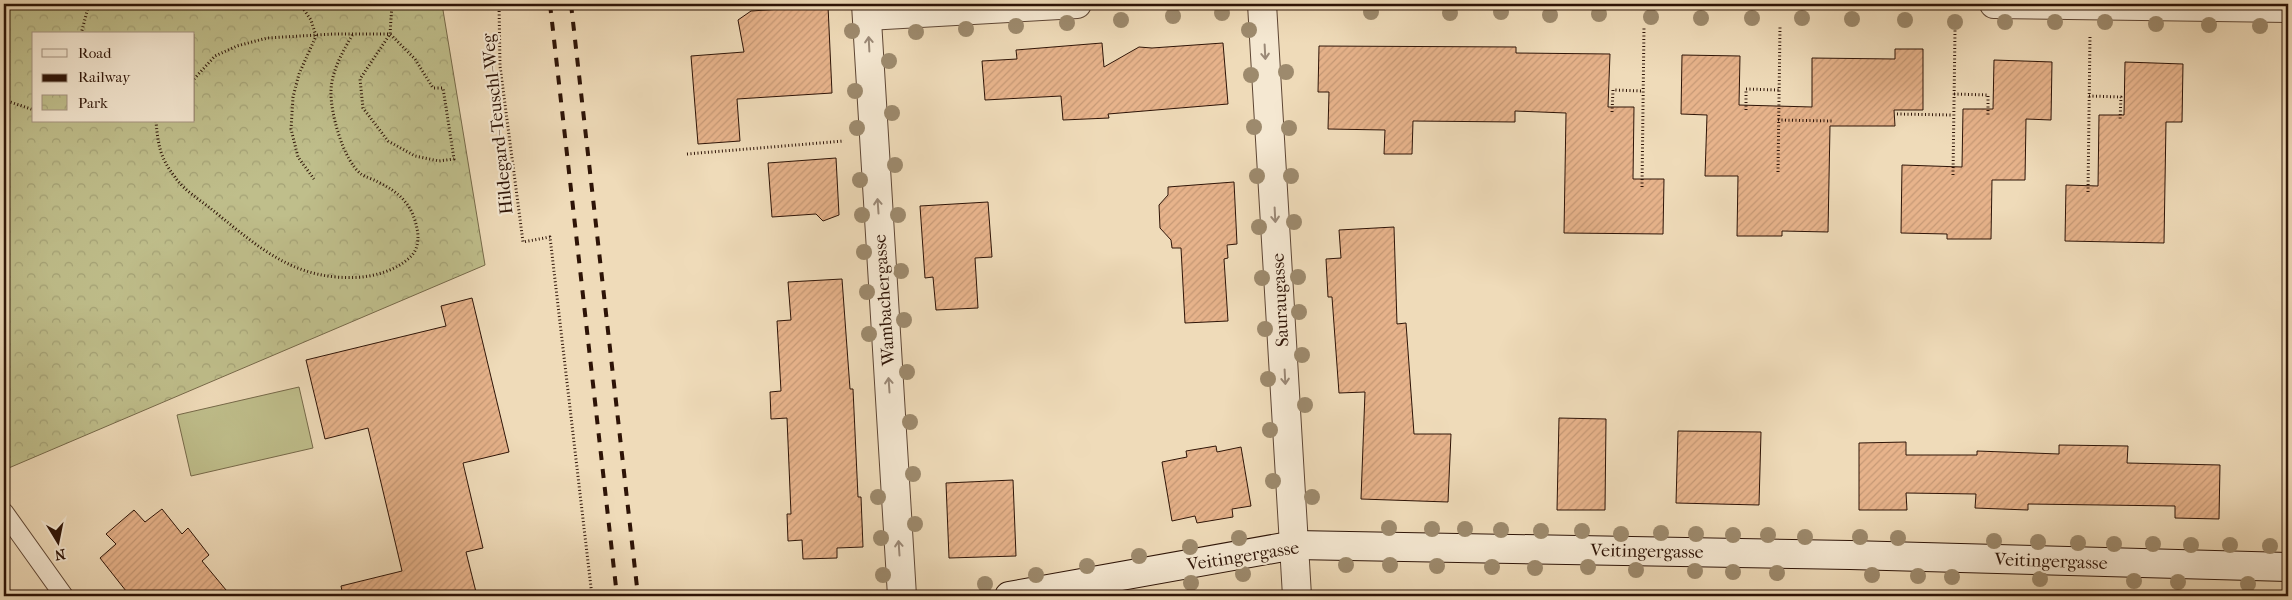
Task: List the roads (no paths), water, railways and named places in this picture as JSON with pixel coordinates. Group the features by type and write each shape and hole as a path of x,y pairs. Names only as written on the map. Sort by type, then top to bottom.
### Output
{"street":[{"path":"866,10 1077,4"},
{"name":"Sauraugasse","path":"1262,4 1298,596"},
{"path":"1994,4 2288,8"},
{"name":"Wambachergasse","path":"866,10 902,596"},
{"name":"Veitingergasse","path":"1009,596 1295,546 1840,554 2288,568"}],"lane":[{"path":"4,512 64,596"}],"railway":[{"path":"550,4 617,596"},
{"path":"571,4 638,596"}]}
